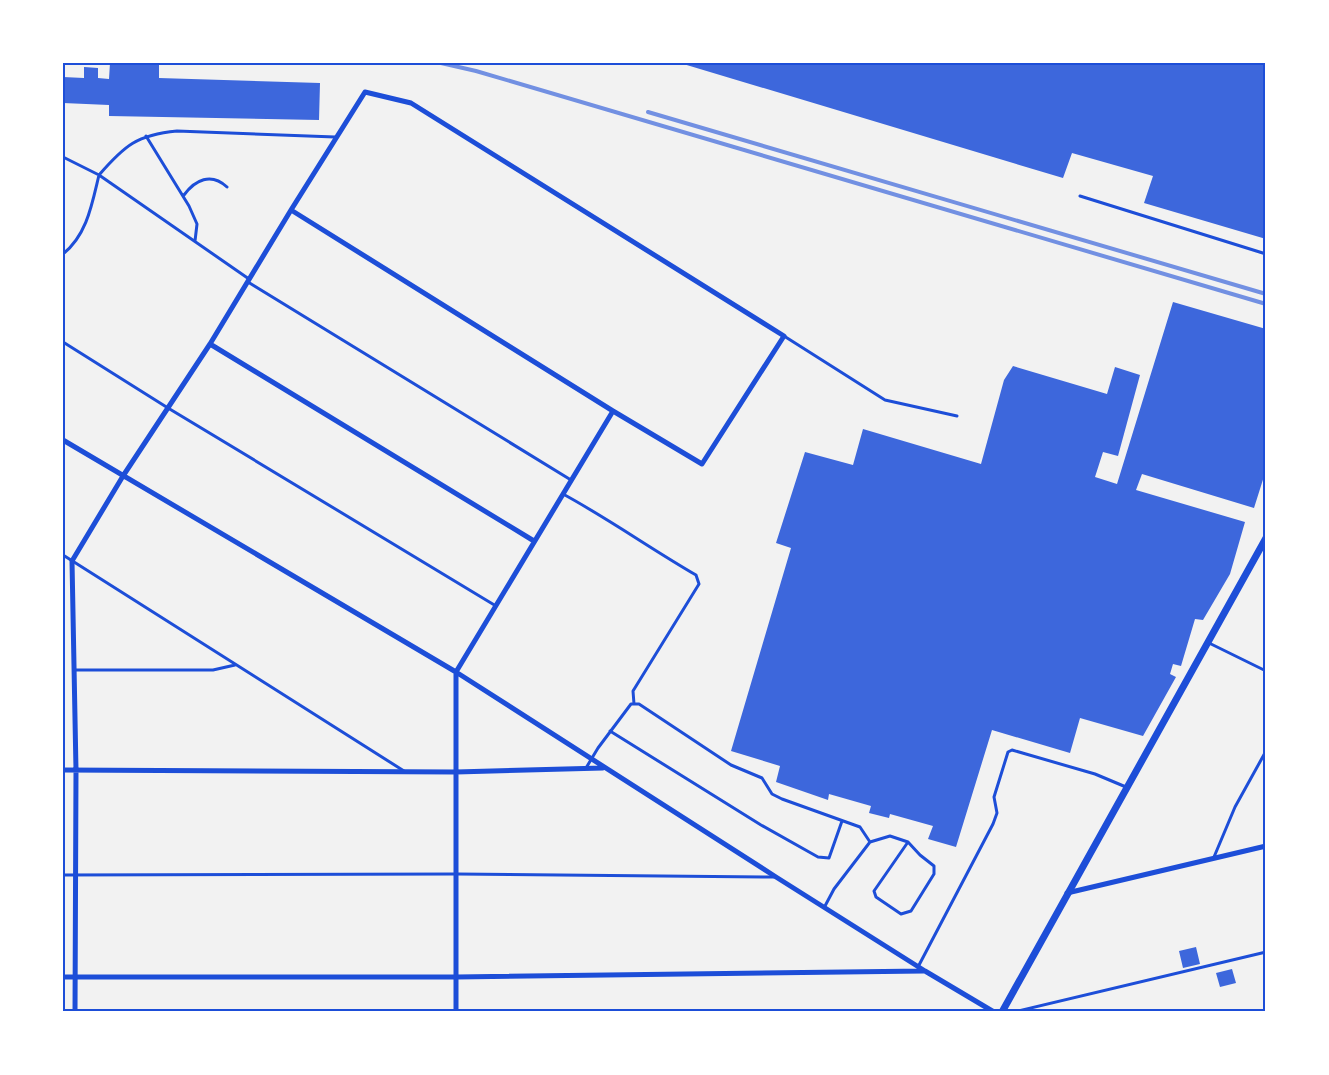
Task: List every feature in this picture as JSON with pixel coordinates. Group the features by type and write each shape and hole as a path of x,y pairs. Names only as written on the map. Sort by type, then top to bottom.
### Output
{"street":[{"path":"75,1012 76,770 72,561 123,476 210,344 291,210 365,92 411,103 784,336 702,464 291,210"},
{"path":"210,344 534,541"},
{"path":"456,1012 456,672 613,411"},
{"path":"63,440 456,672 776,878 994,1012"},
{"path":"1002,1012 1266,538"},
{"path":"63,561 72,561"},
{"path":"63,770 456,772 604,768"},
{"path":"1067,893 1266,846"},
{"path":"63,977 457,977 925,971"}],"lane":[{"path":"63,254 72,247 84,229 99,175 127,146 146,136 177,130 337,137"},
{"path":"146,136 183,196 196,224 195,242"},
{"path":"63,157 99,175 248,280 571,480"},
{"path":"183,196 195,182 202,179 217,179 227,187"},
{"path":"1080,196 1266,254"},
{"path":"784,336 885,400 957,416"},
{"path":"63,342 496,606"},
{"path":"563,494 696,575 699,584 633,691 634,704"},
{"path":"63,555 405,771"},
{"path":"1207,643 1266,671"},
{"path":"74,670 213,670 237,665"},
{"path":"585,769 631,704 639,704 731,765 762,778 772,794 860,827 870,842"},
{"path":"610,731 760,825 818,857 829,858 842,821"},
{"path":"918,967 993,824 997,813 994,797 1008,752 1012,750 1095,774 1126,787"},
{"path":"1214,858 1235,807 1266,751"},
{"path":"825,908 834,889 870,842 890,836 908,842 934,866 934,874 911,911 900,914 876,897 874,891 908,842"},
{"path":"63,875 457,874 776,878"},
{"path":"1014,1012 1266,952"}],"building":[{"path":"110,63 159,63 159,78 320,83 319,120 109,116 109,105 63,103 63,77 84,78 84,67 98,68 98,78 109,79"},
{"path":"680,63 1266,63 1266,239 1144,203 1153,176 1072,153 1063,178"},
{"path":"1173,302 1266,329 1266,470 1254,508 1142,474 1136,490 1245,522 1230,574 1203,620 1195,619 1181,666 1173,664 1170,674 1176,677 1143,736 1080,718 1070,753 992,730 956,847 928,839 933,826 890,814 889,818 869,813 871,806 829,794 828,800 776,782 780,766 731,751 791,548 776,543 805,452 853,465 863,429 981,464 1004,380 1013,366 1107,394 1115,367 1140,375 1118,456 1103,452 1095,477 1117,484"},
{"path":"1196,947 1200,964 1183,968 1179,951"},
{"path":"1232,969 1236,983 1220,987 1216,973"}],"railway":[{"path":"441,63 476,71 1266,304"},
{"path":"648,112 1266,294"}]}
